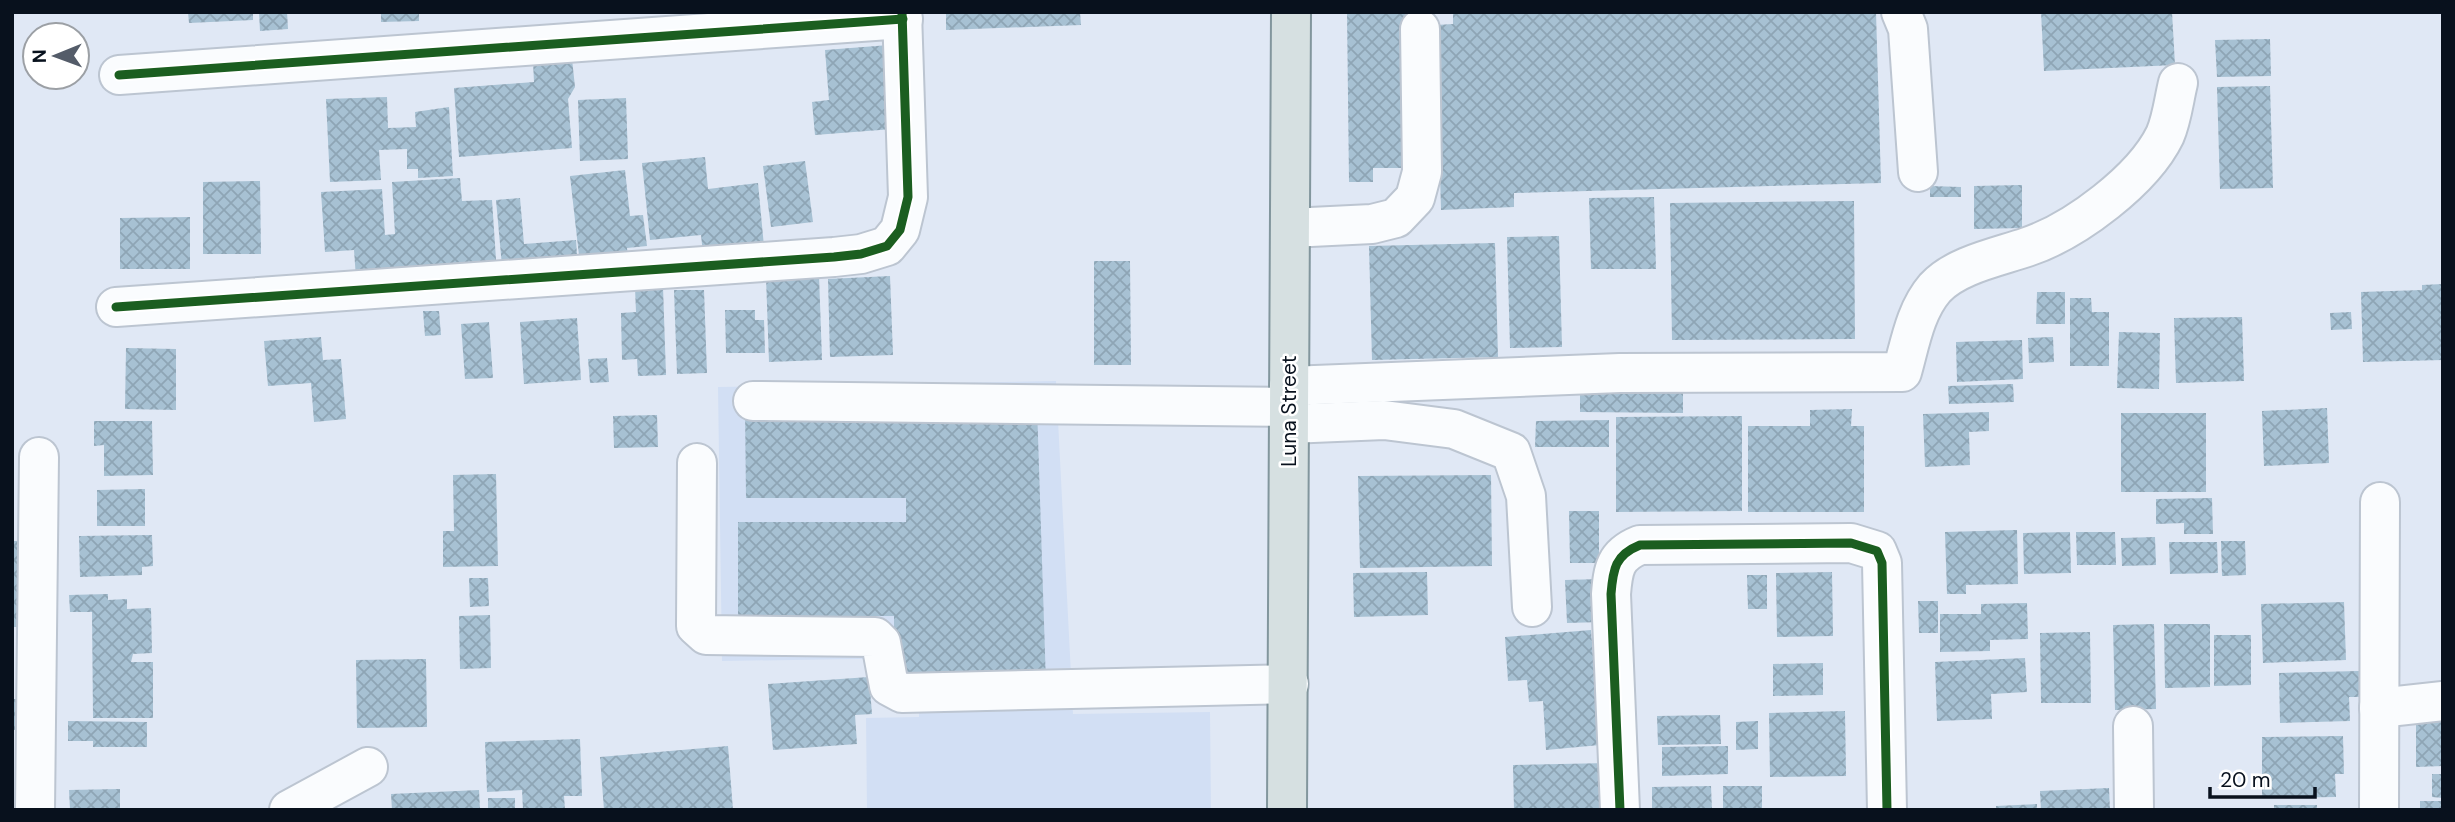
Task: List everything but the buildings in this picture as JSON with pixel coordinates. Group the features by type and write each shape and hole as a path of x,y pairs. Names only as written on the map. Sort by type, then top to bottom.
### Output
{"main road":[{"name":"Luna Street","path":"1287,810 1291,12"}],"street":[{"path":"1901,12 1908,29 1918,172"},
{"path":"116,307 861,254 887,246 900,230 908,197 902,15 119,75"},
{"path":"1290,229 1372,224 1396,218 1415,198 1422,172 1420,29"},
{"path":"753,401 1289,406 1620,373 1902,372 1921,307 1937,286 1983,260 2029,246 2074,225 2147,165 2166,132 2178,83"},
{"path":"1289,406 1454,429 1511,452 1526,496 1532,607"},
{"path":"35,810 39,457"},
{"path":"697,463 696,626 706,635 875,637 881,643 889,686 902,693 1289,684"},
{"path":"2379,810 2380,502"},
{"path":"1620,810 1611,594 1616,560 1627,550 1640,545 1851,543 1877,551 1882,562 1886,810"},
{"path":"2379,708 2443,701"},
{"path":"2133,726 2134,810"},
{"path":"289,810 368,767"}],"shaded area":[{"path":"1056,381 1073,714 1210,712 1211,810 867,810 866,718 919,717 919,658 722,661 718,387"}],"cycle path":[{"path":"116,307 834,257 861,254 887,246 900,230 908,197 902,12"},
{"path":"119,75 903,19"},
{"path":"1620,810 1611,594 1614,570 1620,558 1640,545 1851,543 1877,551 1882,563 1887,810"}]}
